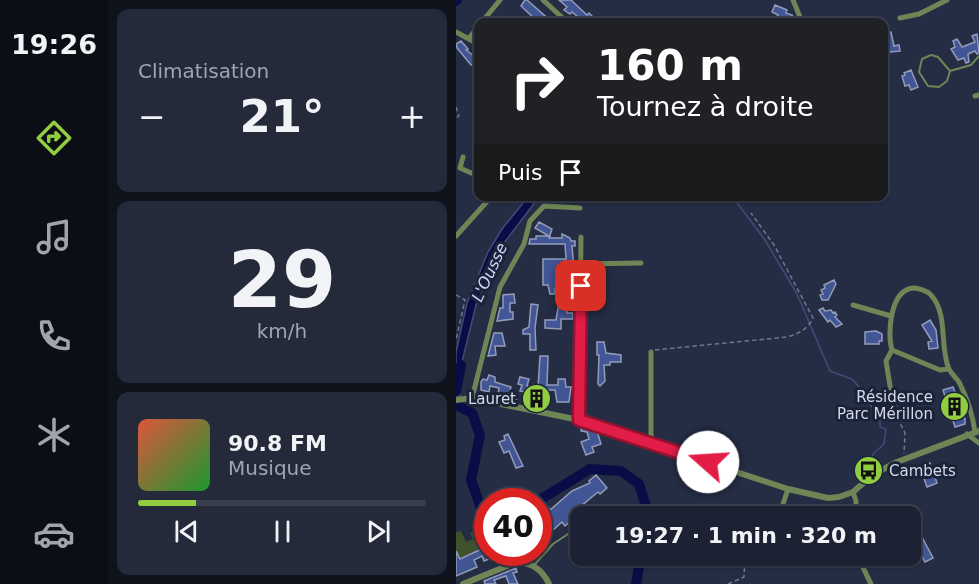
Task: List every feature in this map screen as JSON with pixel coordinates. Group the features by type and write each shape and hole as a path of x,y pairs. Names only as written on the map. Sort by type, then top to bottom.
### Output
{"street":[{"path":"485,18 500,0"},
{"path":"543,0 563,18"},
{"path":"793,0 800,18"},
{"path":"900,18 919,14 947,0"},
{"path":"469,38 474,32"},
{"path":"456,33 474,41"},
{"path":"463,157 460,168 474,174"},
{"path":"456,237 488,201"},
{"path":"472,398 500,287 524,244 530,221 544,206 580,208"},
{"path":"579,420 581,237"},
{"path":"581,264 641,263"},
{"path":"459,399 472,398 579,420 788,489 828,498 839,497 853,492 883,468 977,432 960,383 949,369 939,310 930,294 917,288 908,289 900,295 891,316 889,340 892,350 886,361 891,392"},
{"path":"853,305 891,316"},
{"path":"892,350 940,370 949,369"},
{"path":"651,352 651,443"},
{"path":"967,434 979,443"},
{"path":"782,506 788,489"},
{"path":"853,492 856,506"},
{"path":"463,584 507,566"},
{"path":"534,566 543,572 549,584"},
{"path":"862,566 871,584"}],"lane":[{"path":"931,55 938,57 950,71 947,81 939,87 932,88 921,78 919,66 922,59 931,55"},
{"path":"950,71 971,65 979,56"},
{"path":"552,545 570,533"}],"path":[{"path":"456,107 459,116 456,118"},
{"path":"651,352 657,348 796,335 811,323 813,318 774,245 751,213"},
{"path":"456,295 465,300 456,340"},
{"path":"456,323 460,324"},
{"path":"891,392 900,423 906,433 904,459"},
{"path":"728,584 744,577 745,566"}],"green space":[{"path":"461,531 466,542 473,539 470,533 474,532 474,552 456,560 456,532"}],"water":[{"name":"L'Ousse","path":"525,201 536,201 504,243 476,305 457,382 460,396 456,397 456,352 467,303 488,252 502,229"}],"building":[{"path":"527,0 547,18 534,18 521,6"},
{"path":"559,0 571,0 587,15 589,13 593,17 579,18 572,12 570,14 564,10 567,7"},
{"path":"775,5 787,10 786,13 794,18 777,18 778,15 772,12"},
{"path":"888,32 891,32 894,46 899,45 900,51 890,52"},
{"path":"977,34 979,53 975,51 968,54 969,62 966,63 964,58 958,60 951,49 955,47 953,41 957,39 962,47 975,42 972,36"},
{"path":"461,41 468,49 466,50 474,56 474,64 471,65 456,44"},
{"path":"911,70 918,87 911,90 909,85 905,86 902,76"},
{"path":"539,222 552,229 549,238 562,238 562,234 571,241 575,241 575,246 572,246 574,269 560,268 563,288 555,288 555,294 550,294 548,285 543,285 543,259 566,259 565,244 529,244 530,239 536,239 536,236 549,236 535,228"},
{"path":"834,280 836,284 828,300 822,300 820,295 823,294 821,290 825,288 824,285"},
{"path":"592,291 599,293 599,307 587,305 587,298 590,298"},
{"path":"514,294 515,303 510,303 513,319 497,321 500,308 503,308 503,295"},
{"path":"573,295 573,300 567,300 567,313 573,313 573,319 561,319 561,329 545,328 545,320 556,320 560,297"},
{"path":"531,304 538,305 535,328 536,350 530,350 530,334 523,334 523,330 529,327"},
{"path":"823,308 825,311 835,312 837,315 835,317 842,324 836,327 830,320 828,322 819,310"},
{"path":"930,320 936,330 938,348 929,349 928,342 932,341 922,325"},
{"path":"876,331 882,334 882,341 879,341 879,344 865,344 865,332"},
{"path":"494,333 502,333 505,346 495,346 496,355 488,356"},
{"path":"597,342 604,342 606,353 621,355 621,362 610,362 610,365 604,365 605,381 600,386 598,384"},
{"path":"540,356 548,356 547,385 558,385 558,379 565,379 566,387 571,387 569,402 557,402 555,390 540,390 539,395 520,391 522,385 518,384 520,377 529,379 527,386 538,388"},
{"path":"489,375 495,377 495,382 511,387 509,393 517,394 516,402 504,399 505,396 498,394 499,388 490,386 489,392 481,390 481,382 483,379 487,380"},
{"name":"Résidence Parc Mérillon","path":"953,387 965,419 965,424 955,427 943,390"},
{"path":"582,426 597,431 601,444 592,447 594,452 586,455 581,442 589,439 587,432 581,431"},
{"path":"508,434 523,466 516,468 509,451 504,453 499,442 505,440 504,436"},
{"path":"930,463 937,483 927,487 920,467"},
{"path":"596,475 607,488 600,494 598,492 581,506 570,506 570,522 565,526 562,522 552,531 552,508 572,491 590,483 589,481"},
{"path":"923,539 933,558 925,562 921,554 921,540"},
{"path":"456,551 460,559 474,552 474,566 477,567 456,576"},
{"path":"516,568 517,572 513,573 518,584 509,584 506,576 494,580 496,584 485,584 484,581"}],"waterway":[{"path":"736,201 765,240 797,294 830,371 852,379 880,419 880,427 886,429 884,444 873,454 873,467"},
{"name":"L'Ousse","path":"456,391 461,365"},
{"name":"L'Ousse","path":"456,405 472,413 480,435 471,480 474,488"},
{"name":"L'Ousse","path":"552,492 590,469 621,471 639,484 646,506"},
{"name":"L'Ousse","path":"636,584 639,566"}],"place":[{"name":"Lauret","path":"537,399"},
{"name":"Résidence Parc Mérillon","path":"954,406"},
{"name":"Cambets","path":"868,471"}],"route":[{"path":"581,286 579,420 708,462"}]}
